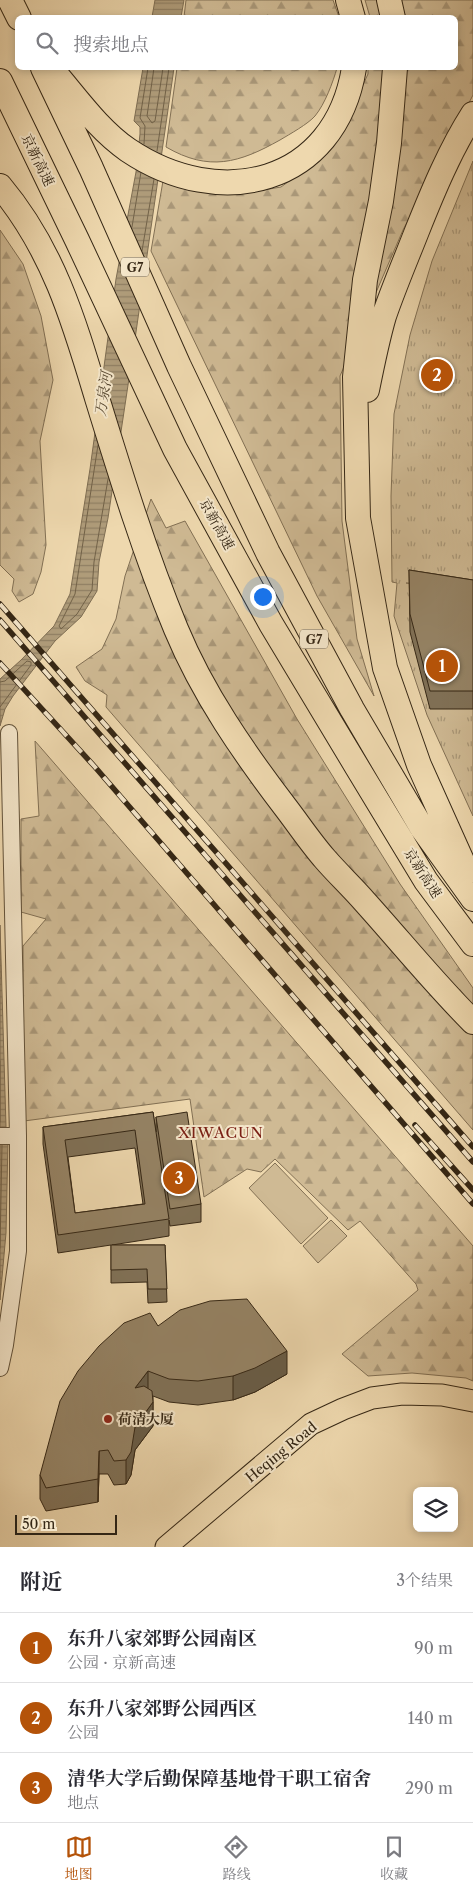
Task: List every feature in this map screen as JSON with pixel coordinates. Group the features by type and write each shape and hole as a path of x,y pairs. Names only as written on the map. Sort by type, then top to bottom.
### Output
{"highway":[{"path":"10,0 18,15"},
{"path":"348,0 352,15"},
{"path":"389,0 392,15"},
{"name":"京新高速","path":"43,70 91,168 179,366 268,553 352,709 422,828 473,899"},
{"path":"52,70 101,128 129,150 158,166 181,175 206,181 229,183 257,180 282,172 302,161 320,144 334,124 345,104 354,70"},
{"path":"395,70 383,191 365,280 355,377 358,518 385,668 419,765 473,886"},
{"name":"京新高速","path":"0,82 176,449 272,624 426,881 473,944"},
{"path":"356,446 384,315 429,201 463,130 473,114"},
{"path":"0,186 42,245 50,263 82,346 141,536 183,645 214,704 249,760 324,858 364,901 436,985 473,1022"}],"main road":[{"name":"Heqing Road","path":"166,1547 312,1424 343,1409 372,1398 402,1394 442,1395 473,1402"}],"street":[{"path":"0,1368 18,1251 18,1136 9,733"},
{"path":"0,1136 18,1136"}],"green space":[{"path":"186,0 333,0 338,15 184,15"},
{"path":"365,0 473,0 473,95 403,230 340,376 342,521 357,639 374,696 317,596 151,251 164,175 206,191 240,194 281,187 314,163 341,132 368,74 368,70 458,70 458,15 369,15"},
{"path":"177,70 336,70 331,86 315,116 299,129 265,148 237,159 224,162 210,162 196,160 166,147"},
{"path":"473,161 473,586 406,583 473,592 473,816 427,715 394,616 397,583 392,582 391,496 394,414 410,335 432,261"},
{"path":"0,230 23,264 41,316 53,380 40,441 46,545 41,572 33,594 19,602 12,591 14,579 0,565"},
{"path":"151,499 166,528 185,521 297,719 400,884 473,988 473,1130 106,707 107,695 85,681 76,667 102,649 116,619 125,576"},
{"path":"35,741 473,1246 473,1381 466,1378 412,1373 368,1376 342,1354 418,1290 416,1284 360,1221 348,1230 275,1159 261,1172 247,1169 204,1197 190,1099 24,1121 23,946 46,919 21,912 21,819 39,816"},
{"path":"275,1163 328,1218 301,1244 249,1188"},
{"path":"331,1220 347,1236 318,1263 303,1246"}],"water":[{"path":"155,0 184,0 181,15 152,15"},
{"name":"万泉河","path":"143,70 174,70 108,518 99,562 97,591 81,617 55,641 13,696 5,709 0,726 0,679 54,626 70,594 90,469 116,279 136,172 140,127 134,121"},
{"path":"0,925 6,1127 0,1127"},
{"path":"0,1140 8,1140 6,1233 0,1300"}],"building":[{"path":"409,570 473,580 473,691 430,691 410,614"},
{"path":"153,1112 169,1219 58,1235 43,1127","holes":["135,1130 145,1204 75,1213 65,1140"]},
{"path":"187,1112 201,1204 170,1209 156,1117"},
{"path":"111,1245 165,1245 167,1289 148,1289 147,1269 111,1270"},
{"name":"荷清大厦","path":"247,1299 287,1351 255,1368 233,1376 198,1381 169,1379 148,1371 135,1388 144,1386 152,1391 153,1402 135,1427 131,1452 126,1460 114,1461 108,1450 99,1451 98,1479 46,1488 40,1475 60,1401 78,1371 99,1346 124,1323 150,1313 158,1326 180,1310 210,1301"}],"railway":[{"path":"0,604 473,1147"},
{"path":"0,620 473,1162"},
{"path":"0,663 95,767 473,1204"},
{"path":"415,1125 473,1190"}],"place":[{"name":"东升八家郊野公园西区","path":"437,375"},
{"name":"东升八家郊野公园南区","path":"442,666"},
{"name":"清华大学后勤保障基地骨干职工宿舍","path":"179,1178"},
{"name":"荷清大厦","path":"108,1419"}],"district":[{"name":"XIWACUN","path":"221,1132"}]}
